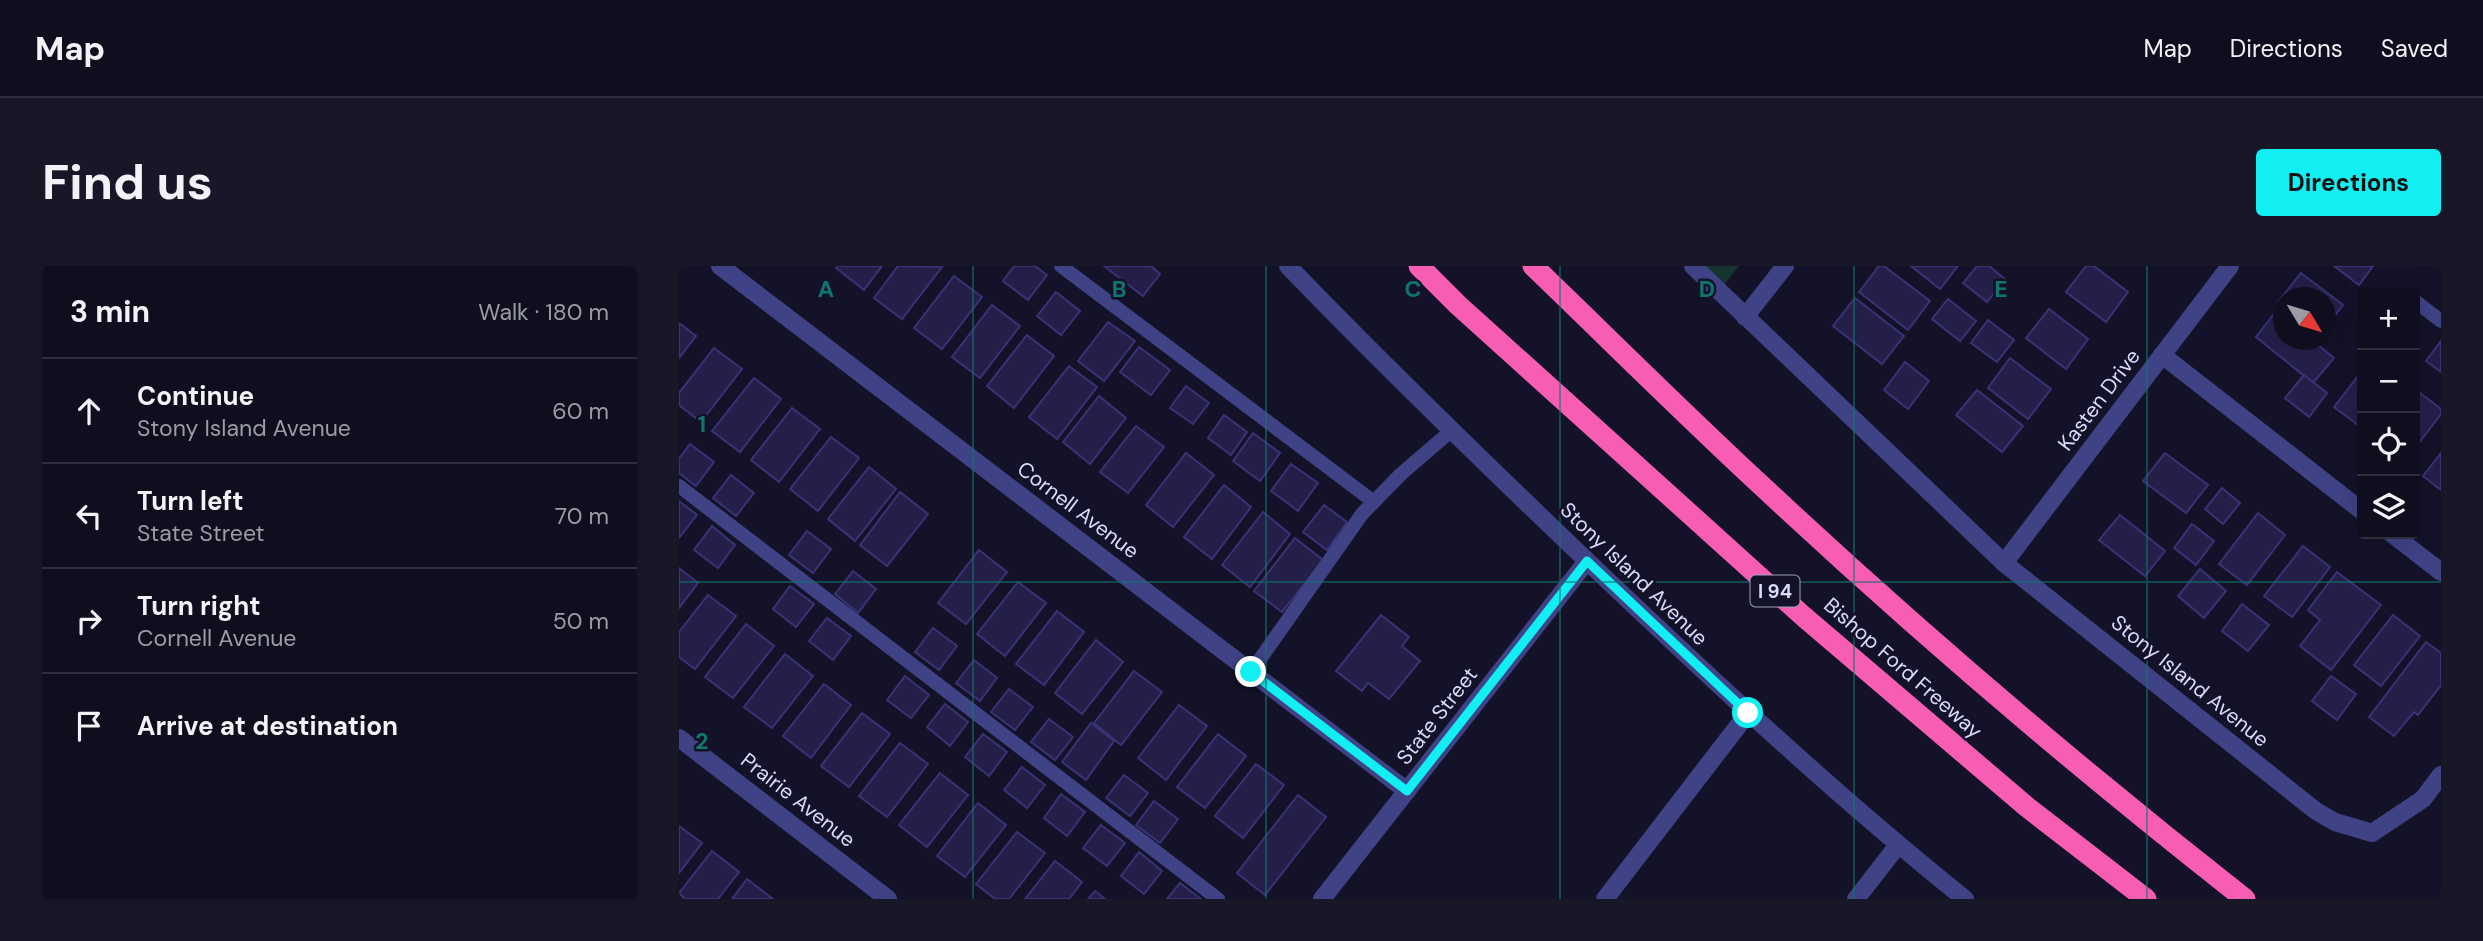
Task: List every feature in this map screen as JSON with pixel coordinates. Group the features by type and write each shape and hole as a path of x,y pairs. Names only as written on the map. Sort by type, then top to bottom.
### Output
{"highway":[{"name":"Bishop Ford Freeway","path":"1419,266 1479,324 1803,615 2027,807 2146,899"},
{"name":"Bishop Ford Freeway","path":"1532,266 1763,487 1937,643 2126,806 2245,899"}],"street":[{"name":"Cornell Avenue","path":"720,266 1407,791"},
{"name":"Stony Island Avenue","path":"1288,266 1390,372 1748,713 1898,845 1965,899"},
{"name":"Stony Island Avenue","path":"1693,266 2004,563 2316,811 2335,822 2372,833 2423,799 2441,775"},
{"path":"1745,317 1785,266"},
{"name":"Kasten Drive","path":"2004,563 2230,266"},
{"path":"2162,355 2357,506"},
{"path":"2398,539 2441,572"},
{"name":"State Street","path":"1322,899 1587,561"},
{"path":"1605,899 1748,713"},
{"name":"Prairie Avenue","path":"679,738 888,899"},
{"path":"1856,899 1898,845"}],"lane":[{"path":"1061,266 1374,502"},
{"path":"2420,305 2441,321"},
{"path":"1251,672 1362,514 1401,474 1451,431"},
{"path":"679,486 1219,899"}],"green space":[{"path":"1704,266 1739,266 1724,285"}],"building":[{"path":"882,266 864,290 836,268"},
{"path":"898,266 942,267 902,319 874,298"},
{"path":"1014,266 1035,266 1047,275 1028,300 1003,281"},
{"path":"1104,266 1151,266 1160,274 1143,296"},
{"path":"1879,266 1884,266 1930,301 1908,330 1859,292"},
{"path":"1911,266 1958,266 1940,289"},
{"path":"1977,266 1989,266 2005,279 1987,302 1963,283"},
{"path":"2086,266 2094,266 2128,292 2106,322 2066,292"},
{"path":"2334,266 2373,266 2359,285"},
{"path":"2301,273 2319,287 2290,287"},
{"path":"954,276 982,297 942,349 914,328"},
{"path":"1056,292 1080,311 1061,335 1037,316"},
{"path":"1855,298 1904,336 1882,364 1833,326"},
{"path":"1948,299 1976,321 1960,341 1932,319"},
{"path":"2336,300 2343,305 2336,314"},
{"path":"992,305 1020,326 980,378 952,357"},
{"path":"2049,309 2088,339 2066,369 2026,338"},
{"path":"2273,315 2273,350 2324,350 2334,358 2313,383 2256,337"},
{"path":"1988,320 2014,340 1997,362 1971,343"},
{"path":"1108,322 1135,341 1104,381 1078,361"},
{"path":"679,323 696,336 679,358"},
{"path":"1027,335 1054,356 1014,408 987,386"},
{"path":"2441,341 2441,372 2426,361"},
{"path":"1139,347 1170,370 1151,395 1120,372"},
{"path":"714,348 742,369 701,422 679,405 679,393"},
{"path":"2010,358 2051,389 2028,419 1988,388"},
{"path":"1905,362 1929,381 1908,409 1884,390"},
{"path":"1069,366 1097,387 1057,439 1029,417"},
{"path":"2304,375 2327,393 2309,417 2285,398"},
{"path":"2357,377 2357,424 2334,407"},
{"path":"754,378 781,399 740,452 712,431"},
{"path":"1186,386 1209,403 1193,424 1170,408"},
{"path":"1977,390 2023,426 2002,452 1956,415"},
{"path":"2420,393 2441,409 2441,414 2420,441"},
{"path":"1099,396 1126,418 1090,464 1063,442"},
{"path":"792,408 820,429 779,482 751,460"},
{"path":"1224,415 1247,432 1231,455 1208,438"},
{"path":"1136,426 1164,447 1128,493 1100,472"},
{"path":"1253,433 1280,453 1260,481 1233,461"},
{"path":"831,437 859,458 818,511 790,489"},
{"path":"690,444 714,462 696,486 679,473 679,459"},
{"path":"1186,453 1214,475 1173,527 1146,505"},
{"path":"2165,453 2208,485 2186,513 2143,481"},
{"path":"2441,453 2441,490 2423,476"},
{"path":"1291,464 1318,483 1298,511 1271,491"},
{"path":"869,467 896,489 855,541 828,519"},
{"path":"731,475 754,493 736,516 713,498"},
{"path":"1224,485 1251,507 1212,559 1184,537"},
{"path":"2222,488 2240,503 2223,524 2205,509"},
{"path":"900,492 928,514 887,566 860,545"},
{"path":"679,501 697,515 679,538"},
{"path":"1324,505 1347,522 1327,550 1303,532"},
{"path":"1263,512 1290,534 1250,587 1222,565"},
{"path":"2258,513 2285,535 2247,585 2219,564"},
{"path":"2120,515 2165,551 2145,576 2099,540"},
{"path":"2192,524 2214,541 2196,565 2174,548"},
{"path":"712,526 735,545 718,568 694,550"},
{"path":"807,531 831,549 813,573 789,555"},
{"path":"1295,538 1323,560 1282,612 1254,591"},
{"path":"2303,546 2330,567 2292,617 2264,596"},
{"path":"979,550 1007,572 966,624 938,603"},
{"path":"679,568 698,583 679,608"},
{"path":"2200,569 2226,591 2204,618 2178,596"},
{"path":"853,571 876,589 858,613 835,594"},
{"path":"2337,572 2381,605 2331,670 2300,646 2320,620 2308,610"},
{"path":"1018,582 1046,603 1005,656 977,634"},
{"path":"790,586 814,604 796,627 773,609"},
{"path":"708,595 736,616 695,669 679,657 679,632"},
{"path":"2242,604 2269,625 2248,651 2222,631"},
{"path":"1057,611 1084,632 1044,685 1016,664"},
{"path":"1381,615 1409,637 1402,646 1420,661 1389,699 1368,683 1362,691 1336,671"},
{"path":"2393,615 2420,636 2381,686 2354,665"},
{"path":"827,618 851,636 833,660 809,641"},
{"path":"746,624 774,646 733,698 705,677"},
{"path":"933,628 957,646 939,670 915,652"},
{"path":"1096,640 1123,662 1082,714 1055,693"},
{"path":"2426,642 2441,653 2441,685 2418,715 2414,712 2394,736 2369,717"},
{"path":"785,654 813,676 772,728 744,707"},
{"path":"974,660 997,678 980,701 956,683"},
{"path":"1134,671 1162,692 1121,745 1094,723"},
{"path":"905,676 929,695 911,718 887,700"},
{"path":"2331,676 2356,694 2337,720 2312,701"},
{"path":"824,684 851,705 811,758 783,736"},
{"path":"1009,689 1033,707 1015,730 991,712"},
{"path":"945,704 968,722 950,746 927,727"},
{"path":"1179,705 1207,726 1166,780 1138,758"},
{"path":"862,713 890,734 849,787 821,766"},
{"path":"1049,719 1073,737 1055,760 1031,742"},
{"path":"1091,723 1114,741 1086,780 1062,762"},
{"path":"983,734 1007,752 989,776 965,757"},
{"path":"1218,734 1246,756 1205,808 1177,787"},
{"path":"900,743 928,764 887,817 859,796"},
{"path":"1256,764 1284,785 1243,838 1215,816"},
{"path":"1022,767 1045,785 1027,808 1004,790"},
{"path":"940,773 968,795 927,847 899,825"},
{"path":"1124,775 1148,793 1130,816 1106,798"},
{"path":"1061,794 1085,812 1067,836 1044,818"},
{"path":"1298,795 1326,817 1265,895 1237,873"},
{"path":"1154,801 1178,819 1160,843 1136,825"},
{"path":"978,803 1006,825 965,877 937,856"},
{"path":"1101,825 1125,843 1107,866 1083,848"},
{"path":"679,826 702,843 679,873"},
{"path":"1017,832 1045,853 1009,899 995,899 976,884"},
{"path":"712,851 739,872 718,899 685,899 679,893"},
{"path":"1139,852 1162,871 1144,894 1121,876"},
{"path":"1055,861 1082,882 1069,899 1025,899"},
{"path":"747,879 773,899 732,899"},
{"path":"1180,883 1201,899 1167,899"},
{"path":"1095,891 1105,899 1088,899"}],"route":[{"path":"1251,672 1407,791 1587,561 1748,713"}]}
